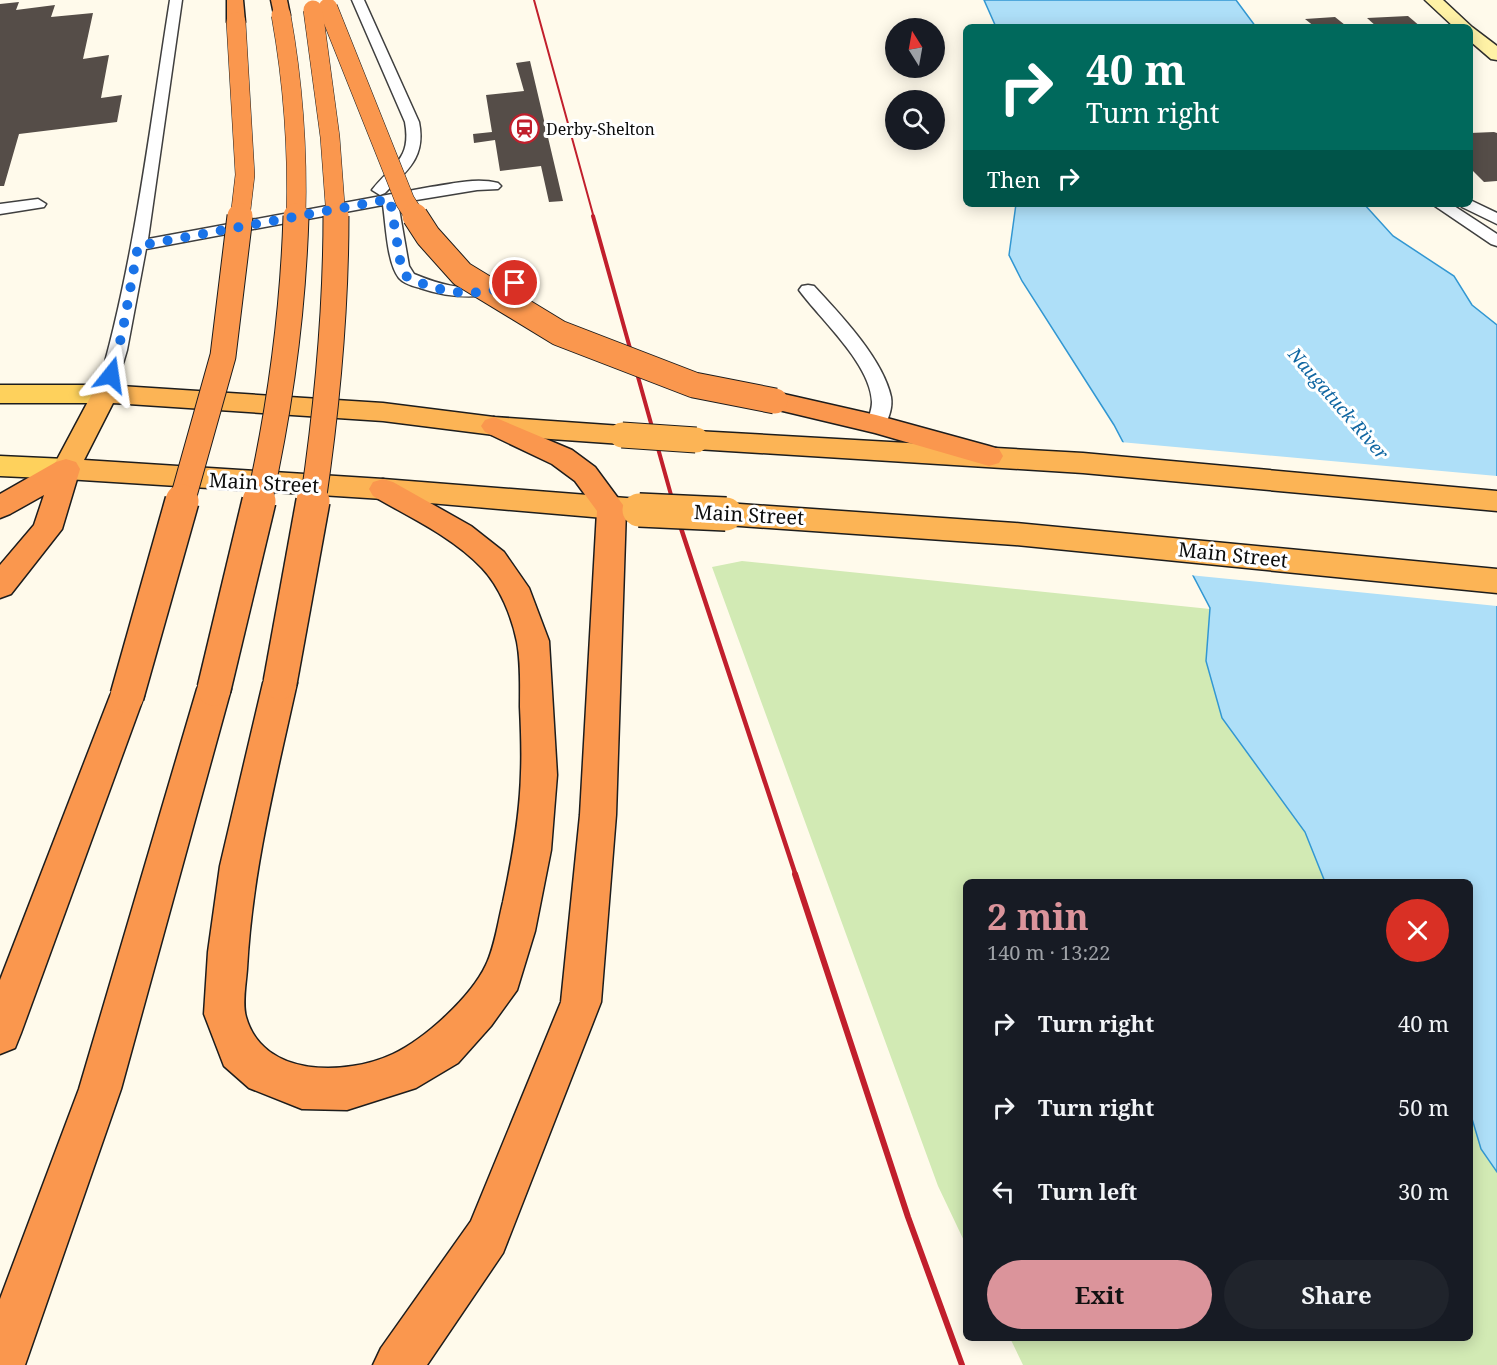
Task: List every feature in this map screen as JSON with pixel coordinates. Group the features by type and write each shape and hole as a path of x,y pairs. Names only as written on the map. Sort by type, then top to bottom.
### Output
{"highway":[{"path":"320,5 405,201 428,236 462,274 559,333 694,385 876,424 989,456"},
{"path":"320,5 336,214 334,333 321,449 305,555 280,683 239,866 228,952 224,1014 239,1052 264,1073 302,1088 347,1089 401,1073 443,1048 477,1012 503,976 516,931 532,850 539,775 536,668 533,640 518,597 493,560 461,534 383,489"},
{"path":"0,1365 100,1089 214,689 256,521 288,338 293,267 297,162 292,86 280,8"},
{"path":"0,1033 127,696 223,356 245,175 235,11"},
{"path":"0,585 47,529 66,469 105,394 383,412 494,426 1083,463 1497,501"},
{"path":"399,1365 487,1237 581,1002 625,509 562,457 494,426"},
{"path":"0,507 66,469"},
{"name":"Main Street","path":"66,469 383,489 625,509 790,516 1132,545 1497,581"}],"main road":[{"path":"1433,0 1461,24"},
{"path":"1473,35 1497,55"},
{"path":"0,394 105,394"},
{"name":"Main Street","path":"0,466 66,469"}],"lane":[{"path":"105,394 118,350 138,246 176,0"},
{"path":"358,0 417,138 412,155 368,203"},
{"path":"138,246 390,199 477,185 493,186"},
{"path":"390,199 401,266 407,277 428,287 458,294 504,288 515,283"},
{"path":"0,209 38,204"},
{"path":"1445,207 1497,241"},
{"path":"1473,207 1497,219"},
{"path":"808,290 831,313 877,382 882,408 876,424"}],"green space":[{"path":"742,561 1210,609 1206,661 1222,718 1305,832 1324,879 963,879 963,1239 938,1186 712,567"},
{"path":"1473,1122 1481,1148 1497,1172 1497,1365 1023,1365 1011,1341 1473,1341"}],"water":[{"path":"984,0 1236,0 1254,24 995,24"},
{"name":"Naugatuck River","path":"1016,207 1367,207 1393,236 1454,276 1472,305 1497,325 1497,1172 1481,1149 1473,1122 1473,879 1324,879 1305,832 1222,718 1206,661 1210,608 1114,425 1022,281 1009,255"}],"pier":[{"path":"1120,442 1497,476 1497,606 1189,575"}],"building":[{"path":"19,2 16,10 55,5 51,17 93,13 83,59 109,55 101,98 122,95 117,122 19,134 4,186 0,186 0,4"},
{"path":"1408,16 1417,24 1374,24 1367,18"},
{"path":"1335,17 1344,24 1311,24 1305,19"},
{"name":"Derby-Shelton","path":"530,61 563,201 549,202 541,166 500,171 495,140 474,143 473,134 492,132 486,95 524,91 516,63"},
{"path":"1473,133 1497,133 1497,181 1484,182 1473,171"}],"railway":[{"path":"534,0 594,218"},
{"path":"593,216 673,502"},
{"path":"672,501 796,876"},
{"path":"795,874 908,1217 962,1365"}],"place":[{"name":"Derby-Shelton","path":"525,129"}],"route":[{"path":"111,375 122,334 138,246 390,199 399,242 401,266 407,277 428,287 458,294 504,288 515,283"}]}
